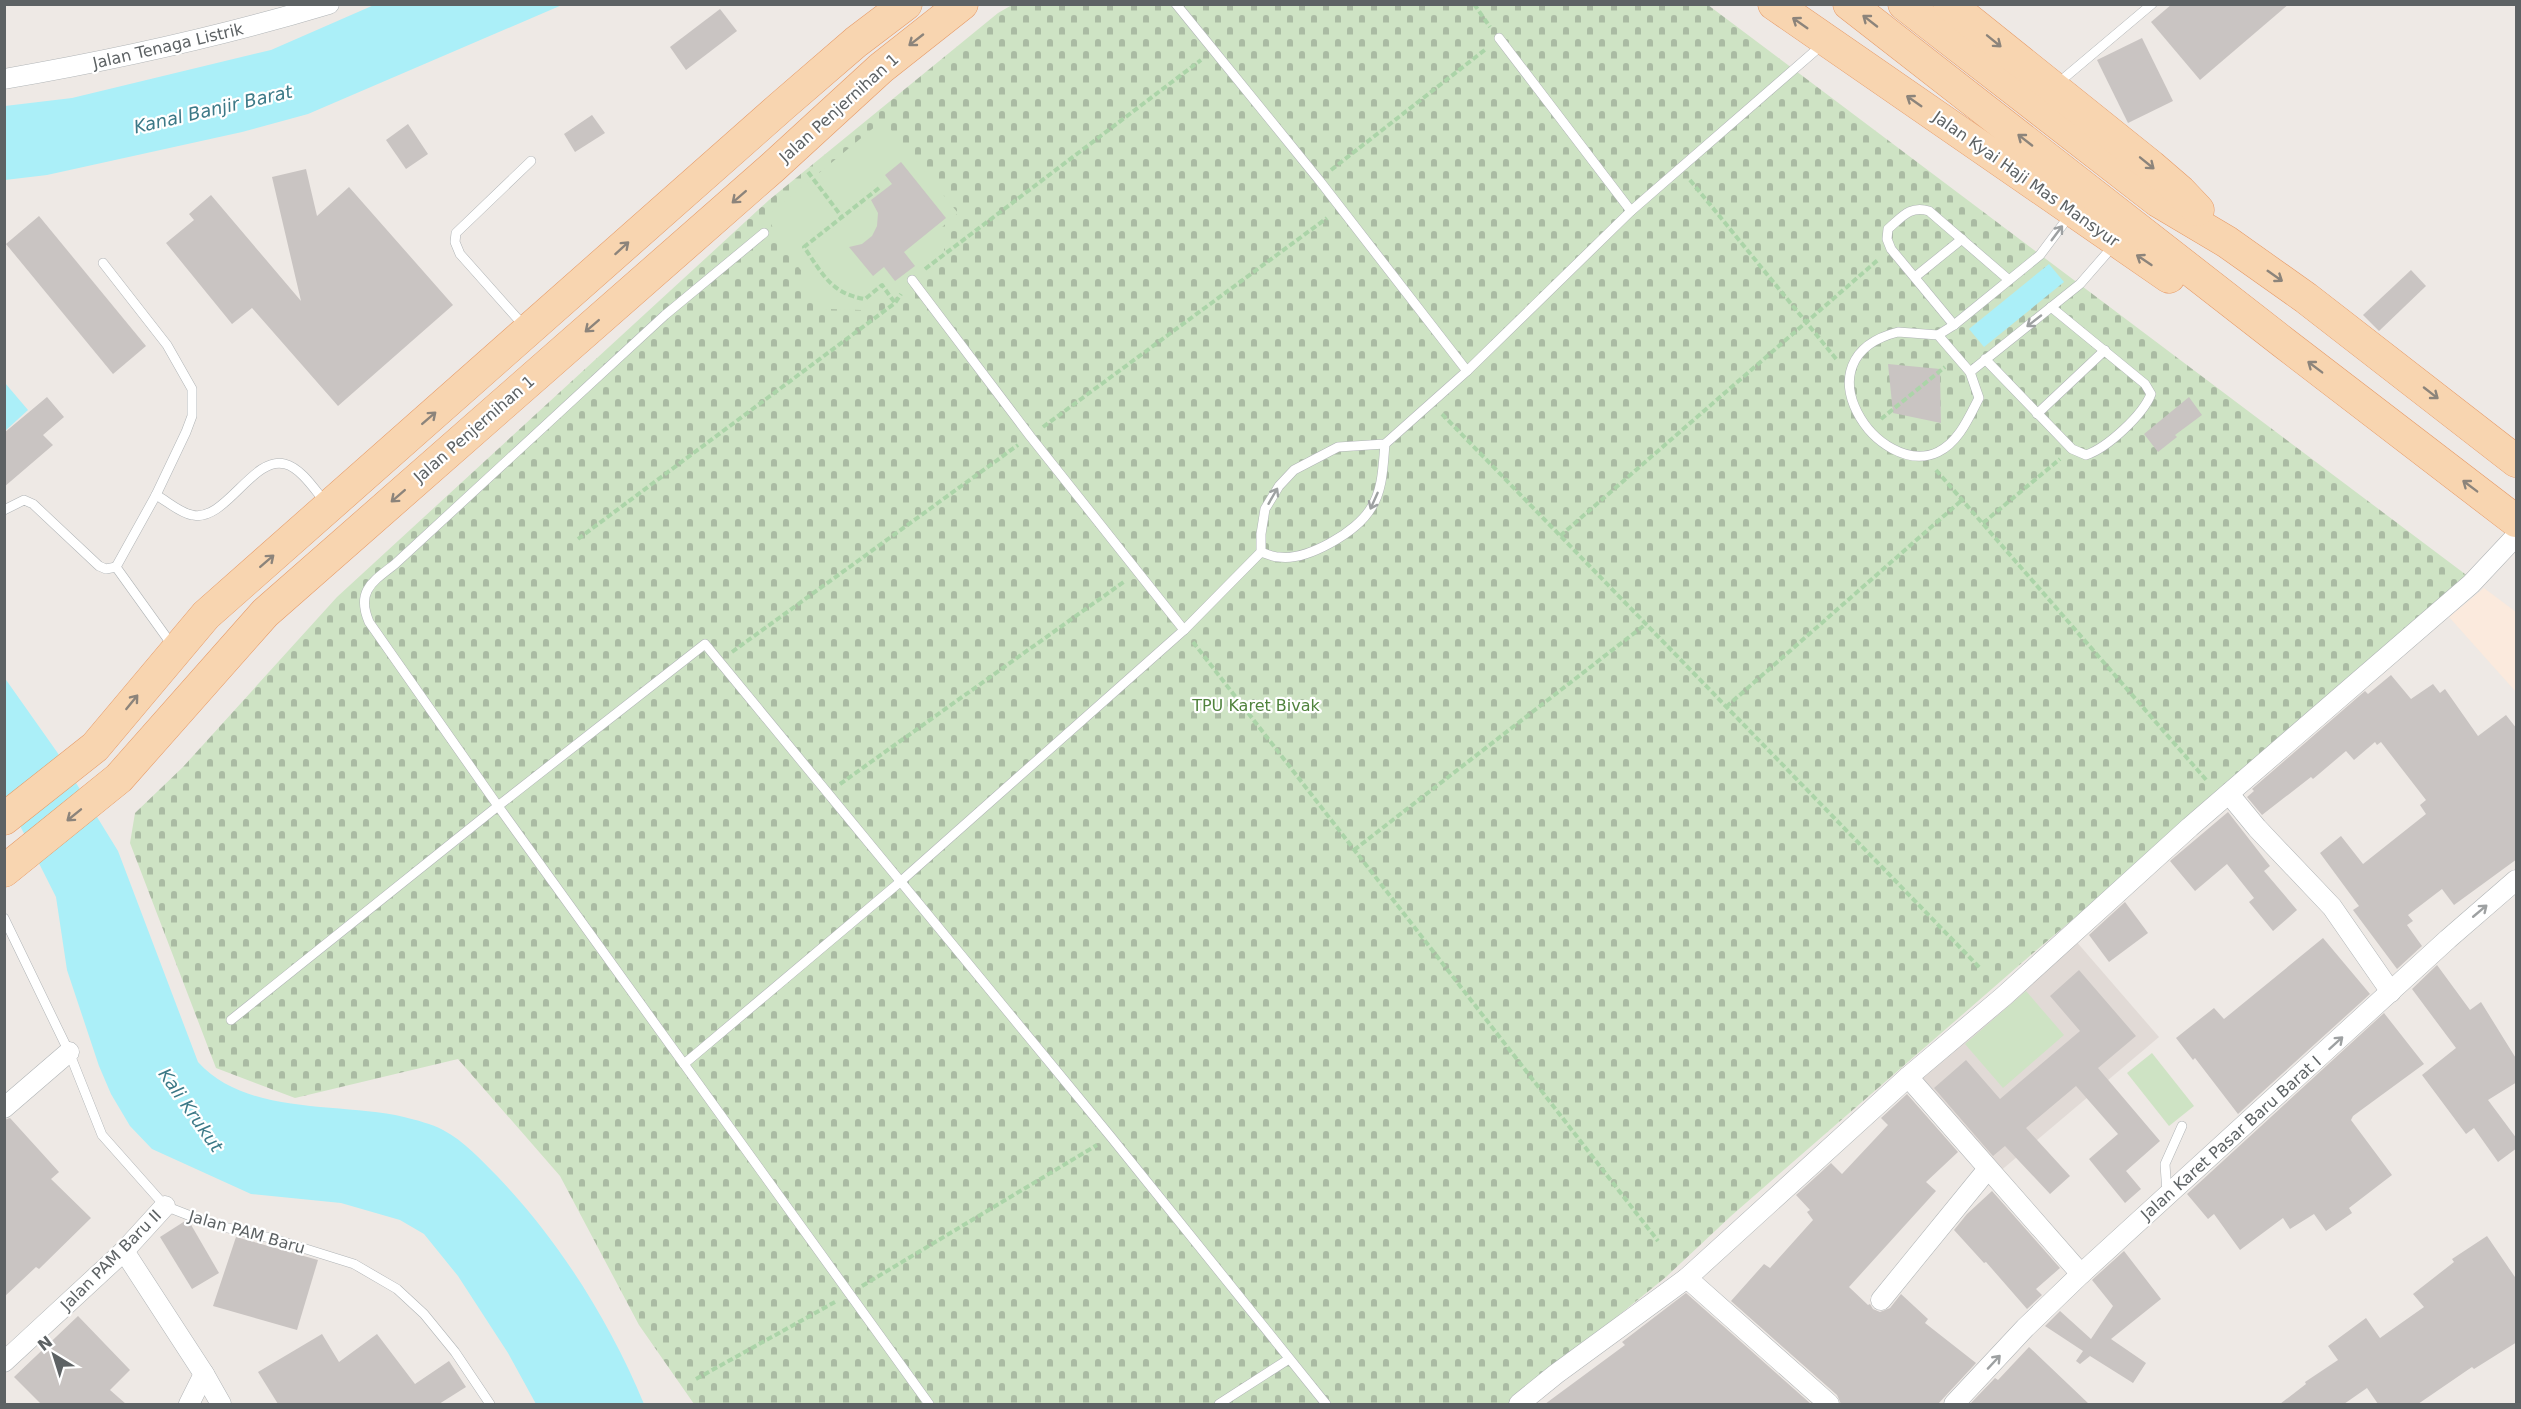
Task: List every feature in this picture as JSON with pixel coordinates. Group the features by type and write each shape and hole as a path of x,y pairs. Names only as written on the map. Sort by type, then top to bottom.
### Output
{"main road":[{"path":"4,819 95,747 206,615 783,105 856,42 906,4"},
{"name":"Jalan Penjernihan 1","path":"9,868 119,778 265,613 791,151 881,68 962,4"},
{"name":"Jalan Kyai Haji Mas Mansyur","path":"1774,4 2116,242 2221,312 2284,343"},
{"name":"Jalan Kyai Haji Mas Mansyur","path":"1849,4 2284,343 2517,521"},
{"path":"1904,4 2158,201 2227,242 2306,298 2517,461"},
{"path":"1949,4 2180,191 2227,242"},
{"path":"746,138 791,151 783,105"}],"street":[{"name":"Jalan Tenaga Listrik","path":"4,80 256,26 329,4"},
{"path":"1519,1404 1556,1374 1687,1278 1908,1077 2004,996 2229,794 2471,584 2517,536"},
{"path":"2229,794 2257,828 2332,907 2391,992"},
{"name":"Jalan Karet Pasar Baru Barat I","path":"1958,1403 2025,1328 2081,1274 2448,939 2517,880"},
{"path":"4,1108 69,1052"},
{"path":"1908,1077 1987,1170 2081,1274"},
{"path":"1881,1300 1987,1170"},
{"name":"Jalan PAM Baru II","path":"4,1362 124,1251 165,1206"},
{"path":"124,1251 221,1404"},
{"path":"1687,1278 1830,1404"},
{"path":"189,1404 204,1374"}],"lane":[{"path":"1176,4 1319,180 1467,371"},
{"path":"2053,87 2152,4"},
{"path":"1499,38 1631,211"},
{"path":"684,1064 900,882 1184,630 1261,552 1265,510 1279,486 1294,470 1338,447 1385,444 1467,371 1631,211 1827,41"},
{"path":"528,331 460,254 456,233 531,161"},
{"path":"1954,325 1891,249 1887,239 1888,229 1911,209 1920,208 1929,211 2009,280"},
{"path":"1938,335 1970,372 1979,398 1956,439 1940,451 1924,456 1897,451 1883,442 1854,409 1849,393 1850,375 1856,359 1867,346 1881,336 1898,332 1938,335 1954,325 2040,255 2073,211"},
{"path":"764,232 664,315 395,564 370,584 364,598 364,610 369,622 498,806 929,1404"},
{"path":"1915,277 1962,239"},
{"path":"1970,372 2080,284 2116,242"},
{"path":"4,510 24,500 33,504 99,566 106,569 116,567 156,495 192,416 192,389 167,345 103,263"},
{"path":"912,280 1030,436 1184,630"},
{"path":"1985,359 2072,449 2086,455 2099,450 2146,406 2151,394 2145,384 2051,307"},
{"path":"2037,414 2104,351"},
{"path":"1261,552 1280,558 1303,553 1327,546 1349,530 1371,509 1381,484 1385,444"},
{"path":"156,495 191,515 202,516 213,512 260,471 273,464 285,464 296,469 329,506"},
{"path":"116,567 175,650"},
{"path":"231,1020 705,644 1111,1137 1326,1404"},
{"name":"Jalan PAM Baru","path":"4,918 69,1052 102,1135 165,1206 211,1224 274,1239 354,1264 397,1289 424,1314 455,1352 490,1404"},
{"path":"2168,1196 2165,1184 2165,1164 2182,1126"},
{"path":"1219,1404 1289,1359"}],"path":[{"path":"1319,180 1499,38 1474,4"},
{"path":"578,539 895,303 912,280 937,257 1213,50"},
{"path":"791,151 842,217"},
{"path":"1680,168 1850,375"},
{"path":"879,188 804,247 832,286 848,297 865,299 882,285 895,303"},
{"path":"1560,536 1891,249"},
{"path":"1869,428 1957,357"},
{"path":"1431,403 1980,968"},
{"path":"1983,524 2072,449"},
{"path":"1924,456 2208,782"},
{"path":"1726,707 1962,500"},
{"path":"827,794 1138,572"},
{"path":"1354,850 1646,624"},
{"path":"1184,630 1658,1241"},
{"path":"696,1379 849,1294 1111,1137"}],"shaded area":[{"path":"2484,588 2516,612 2516,692 2449,617"},
{"path":"2075,940 2159,1037 1998,1173 1915,1076"}],"green space":[{"name":"TPU Karet Bivak","path":"1012,5 1708,5 2469,577 2271,752 2039,948 1731,1216 1666,1277 1509,1404 694,1404 639,1325 560,1176 458,1059 295,1098 216,1068 130,843 135,813 183,767 337,597 769,200 998,13"},
{"path":"883,120 958,213 941,228 952,242 944,249 944,262 887,304 881,296 861,310 824,309 799,280 805,275 784,250 767,216"},
{"path":"2026,991 2064,1035 2003,1088 1965,1044"},
{"path":"2152,1053 2194,1106 2169,1126 2127,1073"}],"water":[{"name":"Kanal Banjir Barat","path":"374,5 562,5 308,114 242,132 47,175 5,180 5,106 72,98 271,50"},
{"path":"2049,264 2064,282 1984,347 1969,329"},
{"path":"5,383 28,410 4,431"},
{"name":"Kali Krukut","path":"4,677 57,752 118,851 198,1062 218,1079 242,1091 267,1099 404,1117 434,1126 458,1140 472,1151 521,1202 582,1284 616,1343 644,1404 536,1404 508,1353 458,1276 424,1234 400,1220 341,1203 251,1194 152,1149 130,1126 111,1094 99,1066 67,970 56,897 5,796"}],"building":[{"path":"2172,4 2289,4 2200,80 2151,22"},
{"path":"720,9 737,31 686,70 670,47"},
{"path":"2142,38 2173,101 2128,123 2097,60"},
{"path":"592,115 605,133 575,152 564,134"},
{"path":"408,124 428,154 406,169 386,140"},
{"path":"901,162 946,218 904,252 915,266 895,281 884,267 873,276 849,247 862,244 872,236 877,226 878,213 871,200 892,184 885,175"},
{"path":"306,169 317,216 349,187 453,305 338,406 252,308 232,324 166,243 194,220 189,214 211,195 301,301 272,177"},
{"path":"39,216 146,346 113,374 6,244"},
{"path":"2411,270 2426,286 2379,331 2363,315"},
{"path":"1888,364 1940,369 1941,423 1893,413"},
{"path":"47,397 64,417 43,435 53,445 4,487 4,433"},
{"path":"2189,397 2202,415 2175,435 2177,437 2158,452 2144,434"},
{"path":"2391,675 2411,699 2433,684 2440,693 2445,689 2478,736 2506,715 2517,729 2517,859 2454,905 2442,889 2408,915 2413,921 2407,925 2422,946 2397,969 2353,910 2359,906 2320,853 2341,836 2363,864 2426,814 2420,805 2426,800 2381,742 2377,745 2375,742 2354,760 2346,751 2313,779 2311,777 2262,815 2247,797 2254,791 2252,789 2365,691 2368,694"},
{"path":"2228,812 2270,866 2264,871 2297,910 2273,931 2249,902 2254,898 2227,864 2195,891 2170,861"},
{"path":"2125,902 2148,933 2109,962 2089,935"},
{"path":"2323,938 2370,994 2238,1114 2195,1058 2193,1060 2176,1038 2214,1008 2224,1019"},
{"path":"2437,965 2470,1010 2481,1002 2517,1060 2517,1082 2488,1100 2517,1139 2517,1148 2498,1162 2474,1128 2466,1134 2422,1075 2456,1048 2412,989"},
{"path":"2079,970 2136,1036 2098,1068 2160,1141 2126,1171 2141,1189 2125,1203 2089,1159 2118,1134 2076,1086 2026,1128 2070,1176 2050,1194 2005,1146 1993,1156 1934,1088 1966,1060 2000,1099 2080,1031 2050,996"},
{"path":"2384,1013 2424,1064 2353,1116 2351,1120 2392,1175 2349,1208 2352,1213 2326,1231 2314,1214 2290,1229 2283,1218 2240,1250 2214,1214 2208,1219 2187,1194"},
{"path":"1907,1094 1958,1152 1926,1182 1936,1191 1849,1287 1868,1305 1870,1304 1873,1309 1880,1312 1890,1308 1901,1294 1928,1319 1925,1323 1976,1363 1938,1404 1841,1404 1837,1395 1731,1301 1764,1264 1770,1268 1813,1220 1807,1212 1810,1210 1796,1195 1831,1163 1842,1174 1888,1125 1881,1118"},
{"path":"10,1118 59,1172 51,1179 91,1218 39,1269 36,1267 4,1297 4,1120"},
{"path":"1992,1191 2060,1268 2036,1289 2042,1295 2027,1309 1954,1230 1967,1214"},
{"path":"185,1221 190,1223 219,1273 192,1289 160,1237"},
{"path":"2487,1236 2517,1280 2517,1342 2474,1369 2472,1367 2418,1404 2378,1404 2367,1388 2344,1404 2280,1404 2306,1384 2305,1382 2338,1360 2328,1346 2366,1318 2380,1338 2424,1307 2413,1294 2454,1262 2452,1259"},
{"path":"236,1237 318,1260 297,1330 213,1306"},
{"path":"2124,1251 2161,1299 2111,1339 2146,1363 2133,1383 2090,1356 2080,1364 2076,1361 2083,1351 2045,1326 2060,1311 2091,1339 2113,1306 2092,1280"},
{"path":"1686,1293 1811,1404 1545,1404 1625,1345 1622,1342"},
{"path":"78,1316 130,1370 110,1390 126,1404 41,1404 14,1377"},
{"path":"322,1334 339,1362 377,1334 415,1384 449,1361 466,1387 439,1404 278,1404 258,1372"},
{"path":"2029,1347 2089,1404 1971,1403 1995,1378 1998,1380"}]}
